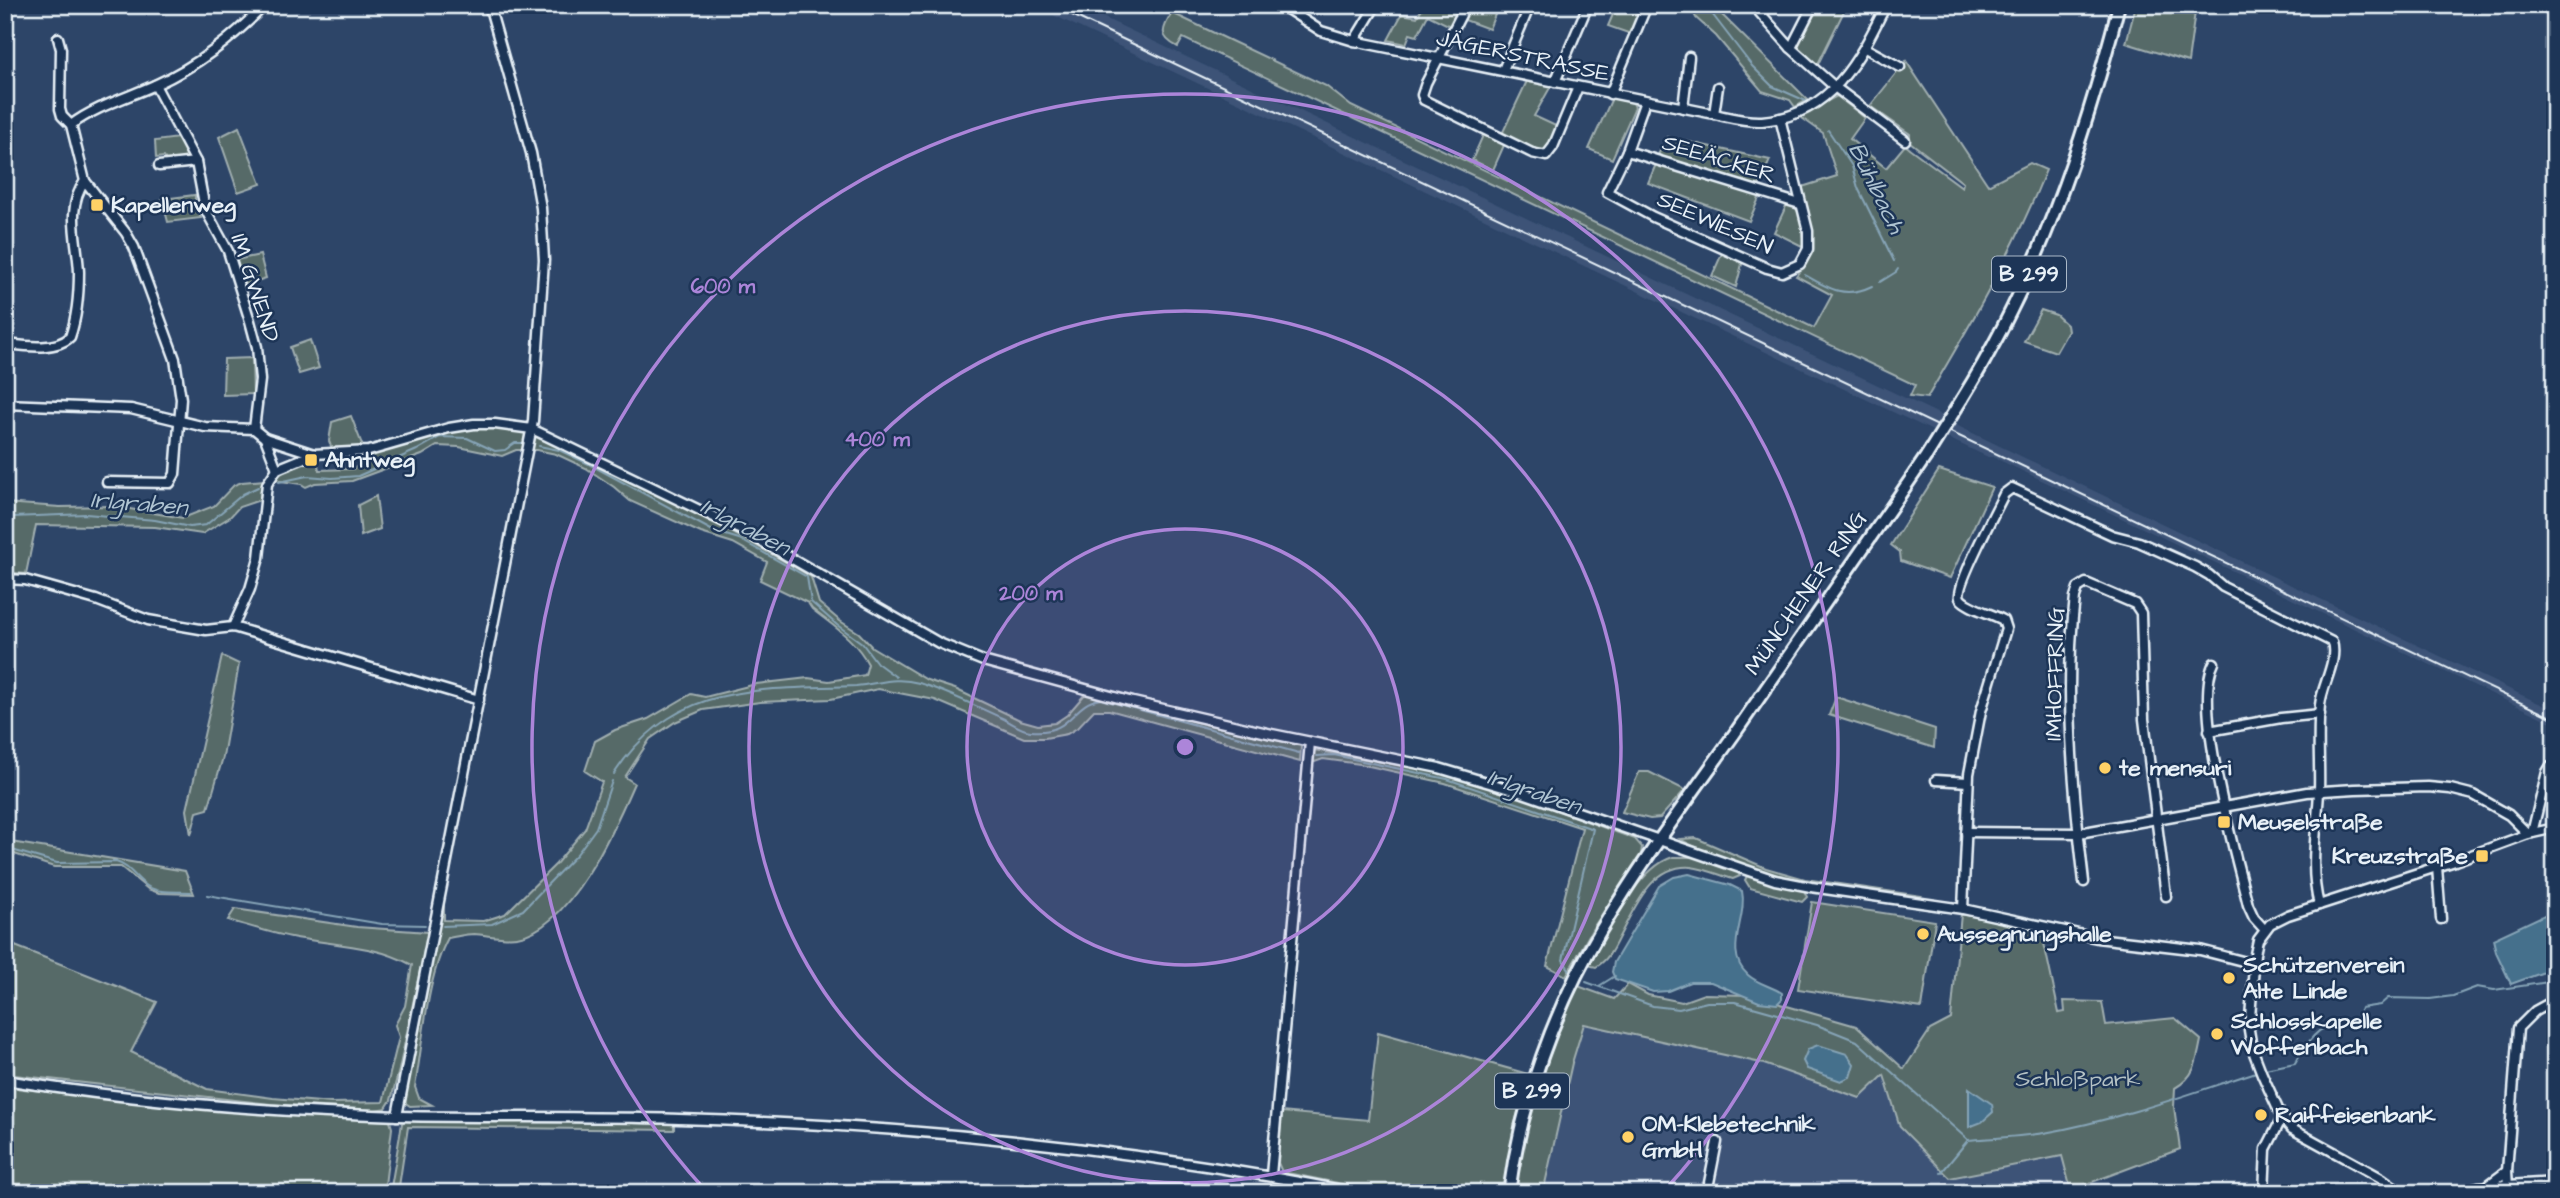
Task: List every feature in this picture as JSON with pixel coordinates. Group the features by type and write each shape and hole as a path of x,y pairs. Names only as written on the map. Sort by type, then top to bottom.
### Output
{"main road":[{"name":"MÜNCHENER RING","path":"1508,1193 1529,1098 1563,1006 1601,930 1927,455 2002,330 2045,238 2089,117 2119,5"}],"street":[{"path":"71,125 107,104 155,85 213,53 265,5"},
{"path":"397,1116 532,429 544,260 541,208 531,153 489,5"},
{"name":"JÄGERSTRASSE","path":"1281,5 1321,31 1354,41 1754,121 1780,118 1817,102 1836,88"},
{"path":"1354,41 1376,5"},
{"path":"1466,5 1438,58 1422,95 1424,100 1539,156 1550,153 1578,87"},
{"path":"1503,70 1530,5"},
{"path":"1555,82 1588,5"},
{"path":"1610,93 1647,5"},
{"path":"1753,5 1793,50 1836,88 1905,140"},
{"path":"1793,50 1813,5"},
{"path":"1836,88 1865,48 1886,5"},
{"path":"58,38 61,49 60,109 62,116 71,125 85,181 126,233 143,270 176,364 181,399 175,474 170,483 172,493"},
{"path":"1865,48 1900,67"},
{"path":"1682,108 1689,57"},
{"name":"IM GWEND","path":"155,85 196,162 205,209 228,251 257,347 260,380 254,429"},
{"path":"1714,114 1718,87"},
{"name":"SEEWIESEN","path":"1645,101 1627,151 1607,192 1653,217 1782,272 1796,267 1808,248 1808,231 1780,118"},
{"name":"SEEÄCKER","path":"1627,151 1800,204"},
{"path":"159,166 196,162"},
{"path":"5,344 48,345 62,343 70,337 79,287 74,238 75,212 85,181"},
{"path":"5,404 131,409 205,427 254,429 265,438 314,454"},
{"path":"233,627 250,589 259,558 267,484 277,469 314,454 369,451 459,426 495,424 532,429 749,534 956,651 1016,671 1133,702 1310,743 1438,768 1523,793 1775,880 1963,909 2096,938 2200,950 2254,964"},
{"path":"265,438 277,469"},
{"path":"107,482 170,483"},
{"path":"1963,909 1968,782 1981,711 2006,625 2000,618 1965,602 1960,597 1959,589 2004,494 2012,488 2107,533 2144,544 2195,567 2223,587 2331,640 2333,655 2322,692 2320,714 2319,791 2312,874 2319,905"},
{"path":"5,579 24,580 85,597 148,620 206,631 233,627 479,700"},
{"name":"IMHOFFRING","path":"2079,833 2073,764 2071,689 2075,597 2078,588 2086,583 2135,604 2141,613 2144,719 2157,820"},
{"path":"2214,663 2211,671 2209,731 2248,905 2254,918 2264,929"},
{"path":"2209,731 2320,714"},
{"path":"1271,1175 1310,743"},
{"path":"2530,833 2549,769 2555,767"},
{"path":"1936,780 1968,782"},
{"path":"1966,832 2079,833 2319,791 2428,787 2459,790 2494,805 2530,833"},
{"path":"2157,820 2166,896"},
{"path":"2403,1193 2383,1179 2292,1129 2282,1118 2260,1070 2249,1030 2258,940 2264,929 2280,918 2437,867 2530,833 2555,828"},
{"path":"2079,833 2084,882"},
{"path":"2437,867 2441,919"},
{"path":"2508,1187 2518,1028 2535,1011 2555,1000"},
{"path":"5,1080 227,1106 397,1116 679,1119 883,1127 1112,1151 1271,1175 1357,1193"},
{"path":"2264,1193 2266,1149 2282,1118"},
{"path":"1707,1193 1717,1142"},
{"path":"2486,1186 2507,1171"},
{"path":"2454,1193 2486,1186 2508,1187 2555,1182"}],"shaded area":[{"path":"1032,5 1077,5 1941,415 1960,427 2555,711 2555,724 1993,457 1988,457"},
{"path":"1689,874 1742,891 1737,956 1748,975 1782,993 1782,999 1777,1004 1759,1002 1711,982 1690,982 1668,991 1653,992 1615,979 1612,972 1614,962 1659,886 1674,877"},
{"path":"2555,910 2555,968 2511,984 2493,939"},
{"path":"1583,1024 1761,1063 1860,1098 1884,1075 1900,1127 2063,1156 2071,1193 1543,1193"},
{"path":"1818,1045 1847,1054 1854,1064 1850,1077 1841,1081 1807,1069 1803,1061 1808,1049"},
{"path":"1969,1088 1992,1104 1993,1112 1982,1122 1969,1127"}],"green space":[{"path":"1424,5 1461,5 1450,26 1428,15 1417,36 1410,34 1406,44 1388,40 1402,14 1417,17"},
{"path":"1469,5 1499,5 1489,29 1462,19"},
{"path":"1617,5 1642,5 1631,34 1608,26"},
{"path":"1690,5 1712,5 1808,100 1795,107 1790,100 1762,91 1716,36 1696,18"},
{"path":"1817,5 1847,5 1817,66 1796,45"},
{"path":"2136,5 2176,5 2195,12 2188,62 2126,43"},
{"path":"1172,13 1326,86 1351,106 1814,328 1832,295 1796,276 1812,243 1811,223 1802,187 1837,176 1823,133 1799,116 1837,96 1865,118 1850,139 1886,168 1905,145 1962,187 1963,183 1910,142 1910,134 1870,106 1906,61 1988,185 2030,163 2046,170 2006,258 1927,398 1910,396 1915,385 1183,38 1178,47 1167,40 1164,32"},
{"path":"1527,81 1551,86 1534,116 1558,127 1551,144 1542,150 1531,148 1502,134"},
{"path":"1612,98 1633,103 1635,107 1612,159 1589,149"},
{"path":"239,127 261,184 238,192 219,137"},
{"path":"1484,133 1505,143 1493,170 1472,160"},
{"path":"1667,137 1770,160 1758,188 1657,157"},
{"path":"178,138 188,158 186,162 168,163 164,157 156,158 155,141"},
{"path":"1656,164 1760,196 1749,221 1648,183"},
{"path":"195,195 201,218 168,222 162,199"},
{"path":"1787,204 1795,207 1800,215 1804,247 1774,232"},
{"path":"1723,251 1743,260 1736,287 1712,276"},
{"path":"260,255 266,278 244,285 236,260"},
{"path":"2041,310 2056,315 2067,325 2068,331 2056,352 2024,341"},
{"path":"310,340 319,368 299,374 290,347"},
{"path":"252,358 253,394 223,395 224,359"},
{"path":"351,416 363,447 332,449 329,441 332,422"},
{"path":"501,427 544,439 585,456 775,556 811,577 819,603 859,633 872,647 927,680 955,689 1020,720 1038,725 1055,723 1067,715 1086,693 1301,746 1300,762 1109,710 1094,710 1077,728 1067,734 1024,738 935,700 878,689 831,699 760,702 703,710 675,722 650,739 625,777 634,783 603,849 588,874 555,916 536,930 517,937 467,934 448,938 430,990 415,1087 419,1098 432,1105 410,1106 404,1102 444,898 444,920 483,921 505,914 556,864 585,829 602,782 585,771 595,741 615,730 648,719 691,694 705,697 756,684 808,678 829,681 865,675 868,664 851,641 808,603 760,580 767,562 733,543 701,533 630,501 586,468 556,454 516,450 502,456 459,447 437,446 422,455 352,481 315,483 306,487 274,480 289,468 305,461 317,459 319,470 353,469 376,453 427,438 460,430"},
{"path":"1939,470 1992,487 1950,578 1901,561 1900,552 1891,545"},
{"path":"265,480 261,487 260,500 239,507 230,517 202,534 155,527 36,525 26,574 5,572 5,503 60,507 112,506 183,518 214,506 234,485"},
{"path":"376,496 380,529 361,536 358,505"},
{"path":"222,656 239,664 223,757 208,809 197,812 191,835 187,810"},
{"path":"1836,697 1935,729 1934,748 1829,715"},
{"path":"1314,750 1438,772 1521,797 1635,839 1642,847 1641,855 1593,928 1566,976 1547,966 1582,828 1445,783 1360,764 1323,759 1312,763"},
{"path":"1639,772 1649,772 1685,790 1660,818 1650,819 1622,812"},
{"path":"1696,838 1766,868 1805,879 1921,896 1919,898 1847,889 1776,875 1729,860 1680,839"},
{"path":"5,841 185,871 194,894 159,893 148,889 121,867 54,867 5,851"},
{"path":"1673,857 1694,857 1737,872 1740,876 1733,879 1691,867 1677,868 1665,873 1655,880 1638,901 1607,958 1596,967 1588,965 1635,887 1660,863"},
{"path":"1747,876 1804,890 1807,897 1802,902 1750,888 1745,880"},
{"path":"1812,902 1935,921 1922,1008 1798,989"},
{"path":"235,909 357,927 428,932 399,1070 391,1100 386,1108 375,1110 270,1104 5,1074 5,942 157,1002 131,1052 207,1089 332,1103 383,1102 399,1037 395,1025 405,1006 412,965 368,949 283,935 228,920"},
{"name":"Schloßpark","path":"1961,914 2041,929 2059,1013 2065,1012 2064,1001 2102,1002 2106,1025 2175,1018 2201,1040 2191,1074 2175,1088 2174,1107 2180,1149 2071,1190 2062,1156 1950,1178 1900,1127 1884,1075 1860,1098 1761,1063 1584,1024 1572,1063 1543,1193 1515,1193 1531,1113 1557,1036 1578,986 1614,999 1628,984 1648,995 1682,1002 1704,994 1749,995 1856,1026 1904,1069 1930,1030 1951,1019"},
{"path":"1378,1032 1528,1074 1514,1127 1503,1193 1388,1193 1282,1172 1278,1163 1282,1112 1368,1120"},
{"path":"5,1087 228,1111 390,1121 392,1128 384,1193 5,1193"},
{"path":"406,1120 674,1124 674,1130 408,1127 398,1193 390,1193 402,1123"}],"waterway":[{"name":"Bühlbach","path":"1708,5 1709,10 1752,66 1772,86 1806,101"},
{"name":"Bühlbach","path":"1828,130 1852,166 1858,188 1894,261"},
{"name":"Bühlbach","path":"1880,282 1898,269"},
{"name":"Bühlbach","path":"1805,275 1837,291 1854,292 1872,286"},
{"name":"Irlgraben","path":"279,482 307,476 358,476 440,437 467,438 495,451 505,450 515,443 525,443"},
{"name":"Irlgraben","path":"539,446 559,450 589,464 713,531 739,539 807,577 811,602 862,643 877,663 896,677"},
{"name":"Irlgraben","path":"5,514 12,517 86,514 155,520 190,527 206,525 243,494 258,487"},
{"name":"Irlgraben","path":"614,774 638,744 663,722 691,706 752,691 856,686 894,680 919,683 1028,731 1055,728 1082,707 1100,699 1299,753"},
{"name":"Irlgraben","path":"1317,756 1334,755 1447,779 1593,829 1563,960 1571,972"},
{"name":"Irlgraben","path":"443,926 492,924 523,910 577,854 596,828 612,781"},
{"name":"Irlgraben","path":"5,848 57,863 116,862 125,866 152,889 191,892"},
{"name":"Irlgraben","path":"207,895 382,924 425,925"},
{"path":"1599,986 1615,976"},
{"path":"2265,1069 2295,1063 2319,1031 2335,1023 2357,1019 2361,1008 2380,1005 2388,998 2430,999 2453,996 2477,987 2494,990 2555,981"},
{"name":"Irlgraben","path":"1586,982 1653,1006 1679,1009 1707,1002 1735,1002 1817,1025 1857,1041 1967,1139"},
{"path":"1968,1140 2071,1128 2151,1106 2256,1072"},
{"path":"1941,1173 1968,1140"}],"railway":[{"path":"1051,5 2555,719"}],"place":[{"name":"Kapellenweg","path":"97,205"},
{"name":"Ahntweg","path":"311,460"},
{"name":"te mensuri","path":"2105,768"},
{"name":"Meuselstraße","path":"2224,822"},
{"name":"Kreuzstraße","path":"2482,856"},
{"name":"Aussegnungshalle","path":"1923,934"},
{"name":"Schützenverein Alte Linde","path":"2229,978"},
{"name":"Schlosskapelle Woffenbach","path":"2217,1034"},
{"name":"Raiffeisenbank","path":"2261,1115"},
{"name":"OM-Klebetechnik GmbH","path":"1628,1137"}]}
